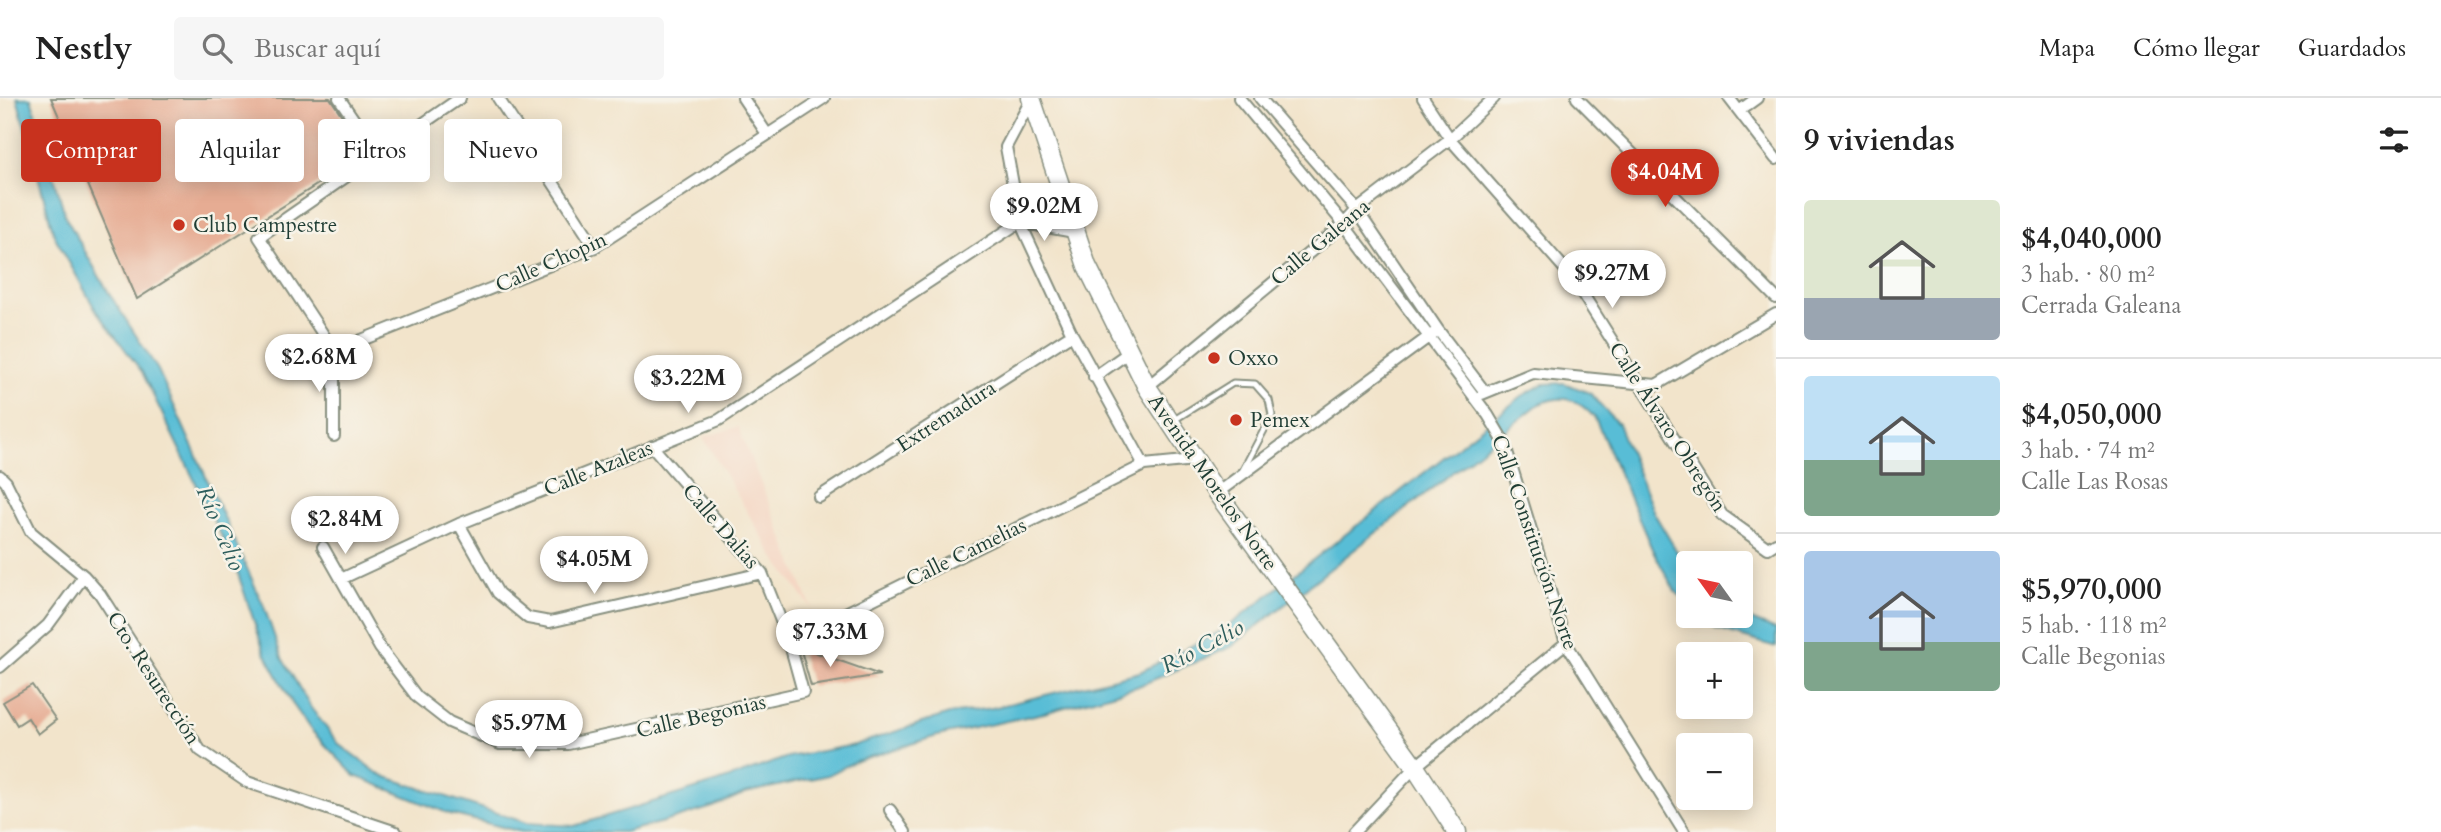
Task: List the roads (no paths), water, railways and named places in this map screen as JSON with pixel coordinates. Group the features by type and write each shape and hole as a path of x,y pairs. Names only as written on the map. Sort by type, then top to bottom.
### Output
{"main road":[{"name":"Avenida Morelos Norte","path":"1031,99 1074,232 1128,353 1147,387 1217,494 1277,573 1457,832"}],"street":[{"path":"339,98 353,119"},
{"path":"430,119 460,98"},
{"path":"498,98 595,247"},
{"path":"743,98 767,134"},
{"name":"Calle Chopin","path":"334,351 595,247 824,98"},
{"name":"Calle Constitución Norte","path":"1239,98 1485,392"},
{"name":"Calle Constitución Norte","path":"1260,98 1357,210 1472,398 1488,415 1504,442 1566,643 1678,830"},
{"name":"Calle Álvaro Obregón","path":"1423,98 1450,139 1572,277 1722,515 1772,545"},
{"name":"Calle Galeana","path":"1147,387 1344,224 1357,210 1450,139 1494,98"},
{"path":"1577,98 1776,298"},
{"path":"1729,98 1776,159"},
{"path":"1739,111 1757,98"},
{"name":"Avenida Morelos Norte","path":"1031,99 1006,147 1020,222 1072,334 1144,465"},
{"path":"334,436 334,351 259,237 339,182"},
{"path":"1020,222 1074,232"},
{"name":"Calle Azaleas","path":"341,579 459,524 719,420 1020,222"},
{"path":"1472,398 1533,373 1656,385 1776,314"},
{"path":"1217,494 1433,333"},
{"name":"Extremadura","path":"820,497 1072,334"},
{"path":"1094,377 1128,353"},
{"name":"Calle Dalias","path":"652,446 762,573 789,641 803,692"},
{"path":"1144,465 1195,460"},
{"name":"Calle Camelias","path":"789,641 1144,465"},
{"name":"Cto. Resurección","path":"0,476 31,532 100,594 200,750 247,782 396,832"},
{"path":"459,524 498,593 528,618 550,622 762,573"},
{"name":"Calle Begonias","path":"323,548 385,656 417,697 449,722 500,744 568,744 638,731 803,692"},
{"path":"0,667 48,625 83,576"},
{"path":"1354,832 1415,768 1566,643"},
{"path":"890,810 905,832"}],"lane":[{"path":"1170,423 1233,383 1255,384 1269,400 1272,415 1240,476"}],"water":[{"path":"17,98 31,98 37,119 23,119"},
{"name":"Río Celio","path":"40,182 56,182 66,218 107,290 158,370 263,604 282,658 311,708 339,744 380,775 527,823 574,826 718,782 788,757 855,745 949,714 992,708 1140,672 1225,629 1522,396 1543,384 1564,383 1590,393 1618,424 1654,513 1677,551 1676,592 1652,549 1595,418 1576,402 1556,399 1539,404 1231,647 1136,687 1044,713 937,736 856,761 828,775 745,793 713,807 624,832 522,832 450,814 355,776 311,730 292,703 264,651 234,562 142,372 95,309 54,235"},
{"path":"1754,621 1776,630 1776,647 1716,629 1754,628"}],"place":[{"name":"Club Campestre","path":"179,225"},
{"name":"Oxxo","path":"1214,358"},
{"name":"Pemex","path":"1236,420"}]}
